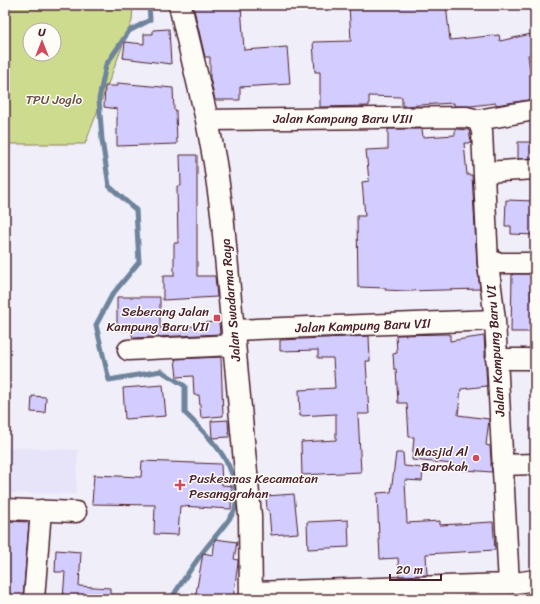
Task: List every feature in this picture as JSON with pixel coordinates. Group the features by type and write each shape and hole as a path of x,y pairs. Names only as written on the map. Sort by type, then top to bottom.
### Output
{"main road":[{"name":"Jalan Swadarma Raya","path":"180,5 182,20 207,120 215,162 222,213 250,516 251,595"}],"street":[{"name":"Jalan Kampung Baru VIII","path":"207,120 466,117 478,120 535,110"},
{"name":"Jalan Kampung Baru VI","path":"478,120 482,131 488,263 495,320 509,584"},
{"path":"484,172 535,169"},
{"path":"488,263 535,263"},
{"name":"Jalan Kampung Baru VII","path":"128,350 233,338 495,320"},
{"path":"496,360 535,359"},
{"path":"502,465 535,464"},
{"path":"5,509 76,512"},
{"path":"34,599 42,510"},
{"path":"251,595 509,584 535,580"}],"shaded area":[{"path":"5,447 78,450 76,494 5,493"}],"green space":[{"name":"TPU Joglo","path":"5,5 133,5 132,21 85,144 5,144"}],"building":[{"path":"193,5 241,5 244,50 287,47 290,84 240,87 240,100 215,100 210,78 210,57 205,57"},
{"path":"349,5 446,5 450,40 499,35 500,41 531,34 535,53 528,55 534,99 496,105 496,103 471,106 454,106 454,103 402,106 402,97 369,96 369,106 320,107 320,72 315,72 313,42 351,41"},
{"path":"169,29 171,64 123,58 125,42 144,44 144,34 153,34 153,30"},
{"path":"118,83 173,88 174,110 176,110 177,144 117,146 117,109 104,107 105,86 118,86"},
{"path":"388,129 422,129 423,137 455,135 455,129 469,130 471,143 464,143 467,175 472,175 477,264 480,289 407,291 385,290 386,288 358,287 357,216 365,216 362,182 369,181 366,150 388,149"},
{"path":"518,142 535,142 535,158 518,159"},
{"path":"180,155 197,155 197,276 215,276 217,297 163,300 163,276 174,276 174,243 178,243 177,186 181,186"},
{"path":"506,200 535,201 535,235 511,234 511,226 505,226"},
{"path":"512,274 531,274 531,300 534,300 533,332 511,332"},
{"path":"117,297 160,297 160,328 198,326 198,323 219,322 220,334 133,338 131,330 117,330"},
{"path":"450,334 450,341 484,336 487,386 461,389 458,415 489,419 486,445 490,446 492,472 453,469 453,464 412,460 414,437 409,437 407,403 398,403 396,369 394,369 393,354 397,353 396,335"},
{"path":"369,336 370,361 366,361 369,414 358,414 361,472 302,475 301,442 336,440 336,414 300,416 299,390 335,388 333,358 318,358 318,350 280,351 280,340"},
{"path":"221,357 223,416 201,418 199,395 194,395 193,376 177,377 175,359"},
{"path":"163,385 166,416 125,419 123,388"},
{"path":"32,396 46,397 45,413 31,412"},
{"path":"228,420 229,437 212,438 211,421"},
{"path":"396,453 403,453 404,466 423,468 422,481 405,480 407,523 440,521 440,525 493,522 495,550 426,554 427,575 399,576 398,558 380,559 377,493 391,492"},
{"path":"142,461 221,464 222,485 232,486 231,509 180,506 178,535 154,534 155,505 92,504 94,475 141,477"},
{"path":"294,494 298,533 271,535 266,496"},
{"path":"348,520 349,547 308,549 307,522"},
{"path":"5,521 29,522 23,599 5,599"},
{"path":"215,539 237,542 234,559 238,560 238,563 233,599 195,599 203,553 213,555"},
{"path":"56,550 81,552 79,586 110,588 110,599 63,599 65,572 55,572"}],"waterway":[{"path":"149,5 150,20 129,31 106,65 99,99 102,140 109,186 136,210 139,262 112,295 96,325 109,380 161,371 185,386 185,413 205,433 223,455 230,468 236,494 235,509 233,513 203,551 171,599"}],"place":[{"name":"Seberang Jalan Kampung Baru VII","path":"217,318"},
{"name":"Masjid Al Barokah","path":"476,458"},
{"name":"Puskesmas Kecamatan Pesanggrahan","path":"180,485"}]}
